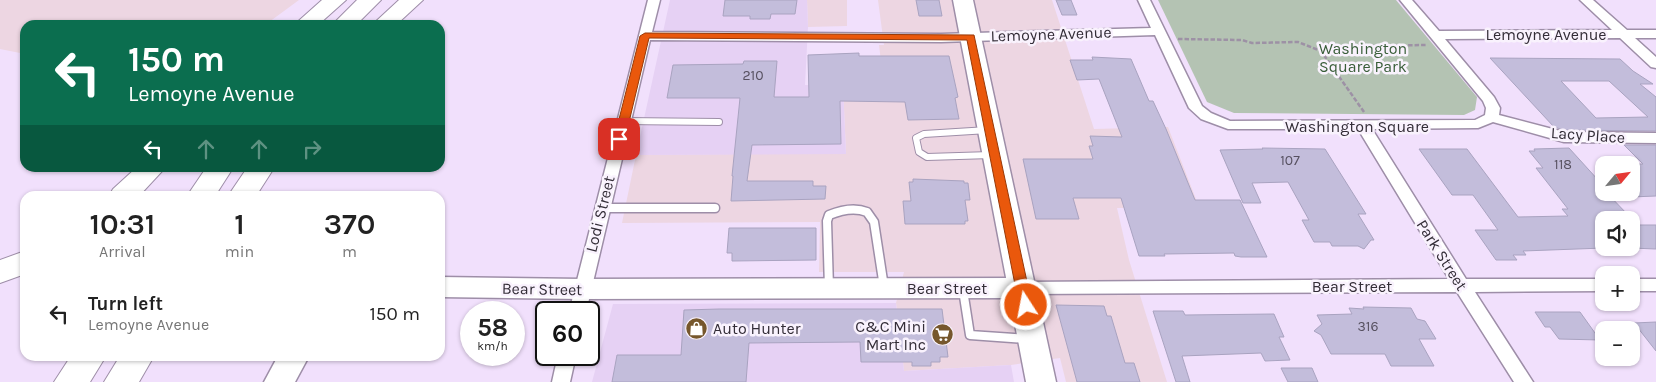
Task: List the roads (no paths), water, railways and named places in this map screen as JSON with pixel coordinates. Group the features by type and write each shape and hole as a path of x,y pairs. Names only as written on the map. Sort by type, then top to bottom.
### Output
{"highway":[{"path":"311,20 335,0"},
{"path":"348,20 370,0"},
{"path":"389,20 412,0"},
{"path":"128,191 148,172"},
{"path":"204,191 217,172"},
{"path":"245,191 257,172"},
{"path":"0,272 20,264"},
{"path":"72,382 87,361"},
{"path":"121,382 135,361"}],"main road":[{"path":"963,0 1041,382"},
{"name":"Bear Street","path":"445,288 579,301 829,289 1022,288"},
{"path":"279,382 291,361"}],"street":[{"name":"Lodi Street","path":"579,301 654,0"},
{"name":"Washington Square","path":"1144,0 1196,108 1206,116 1228,125 1460,125 1478,124 1492,117"},
{"path":"1406,0 1489,100 1493,108 1492,117"},
{"path":"1586,0 1656,64"},
{"name":"Lemoyne Avenue","path":"1440,40 1656,34"},
{"name":"Lemoyne Avenue","path":"645,36 971,37 1160,35"},
{"name":"Lacy Place","path":"1492,117 1564,137 1656,138"},
{"name":"Park Street","path":"1368,126 1461,285 1524,382"},
{"name":"Bear Street","path":"1022,288 1595,285"},
{"path":"1640,285 1656,285"},
{"path":"561,382 565,366"}],"lane":[{"path":"624,122 719,122"},
{"path":"990,130 924,134 916,138 919,152 927,156 995,155"},
{"path":"602,208 715,208"},
{"path":"829,289 827,221 829,215 838,211 866,211 871,215 874,222 885,288"},
{"path":"962,288 970,335 1032,339"}],"place":[{"name":"Auto Hunter","path":"697,328"},
{"name":"C&C Mini Mart Inc","path":"942,335"}],"park label":[{"name":"Washington Square Park","path":"1363,57"}]}
